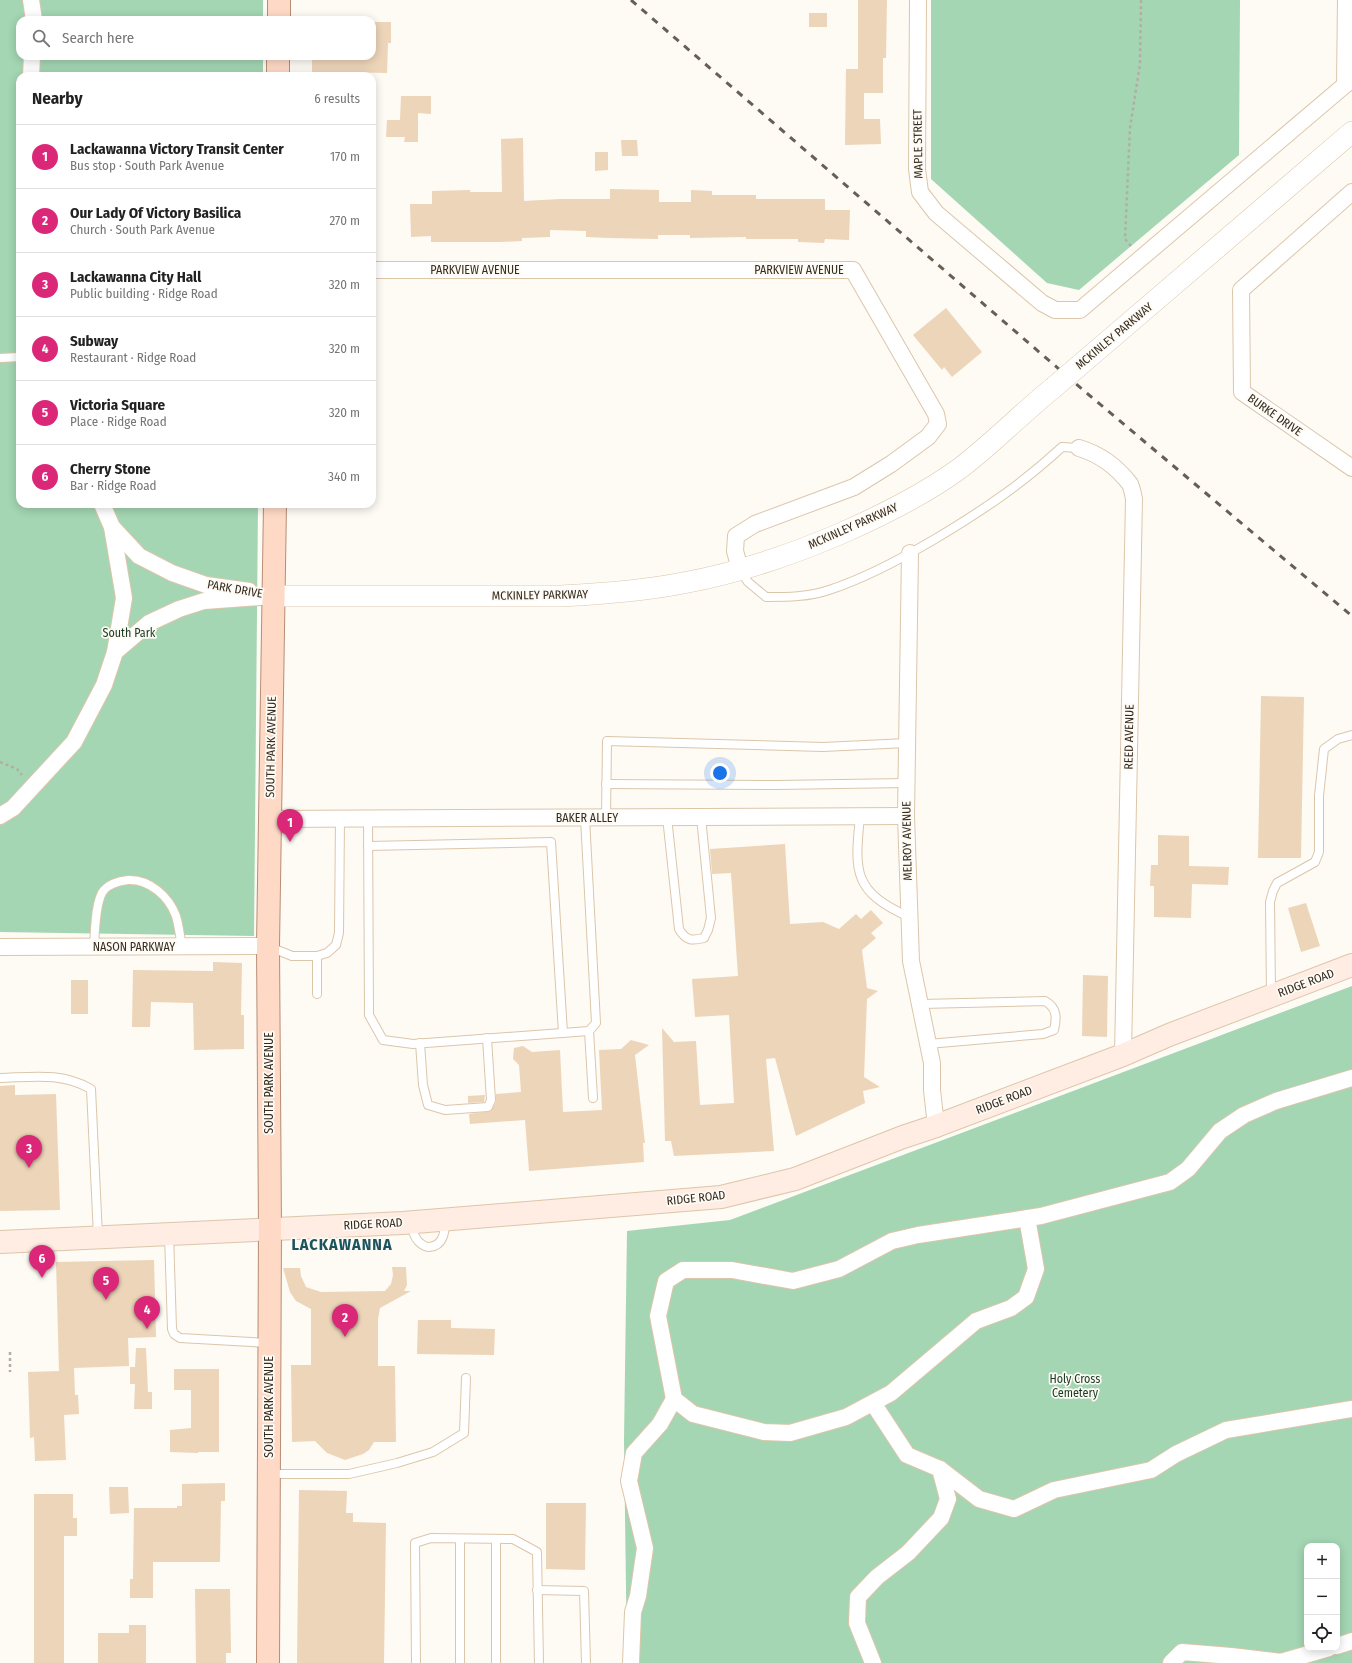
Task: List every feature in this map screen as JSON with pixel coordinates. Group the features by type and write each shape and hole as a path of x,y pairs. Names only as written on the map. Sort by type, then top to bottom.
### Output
{"main road":[{"path":"279,0 279,16"},
{"path":"278,60 278,72"},
{"name":"SOUTH PARK AVENUE","path":"268,1663 270,1229 268,946 275,508"},
{"name":"RIDGE ROAD","path":"0,1242 445,1220 721,1197 795,1179 1123,1055 1169,1035 1352,965"}],"street":[{"path":"31,0 34,16"},
{"path":"35,16 41,0"},
{"name":"MAPLE STREET","path":"918,0 916,169 920,192 936,214 1042,303 1055,310 1066,312 1080,310 1141,259"},
{"path":"1141,259 1349,82 1346,0"},
{"path":"31,72 32,60"},
{"name":"MCKINLEY PARKWAY","path":"274,596 560,596 599,594 684,583 740,570 772,560 825,540 878,517 908,501 959,468 1238,232 1352,132"},
{"name":"BURKE DRIVE","path":"1352,192 1241,290 1242,392 1352,468"},
{"name":"PARKVIEW AVENUE","path":"376,270 853,270 936,414 938,424 928,437 891,464 854,487 755,524 736,536 735,551 740,570"},
{"name":"REED AVENUE","path":"1079,448 1096,453 1110,464 1131,485 1134,499 1123,1055"},
{"name":"PARK DRIVE","path":"0,816 13,808 74,742 104,685 115,652 124,598 112,527 104,508"},
{"name":"PARK DRIVE","path":"112,527 139,556 172,572 206,585 274,596"},
{"name":"MELROY AVENUE","path":"910,553 906,783 909,917 911,961 932,1063 932,1090 936,1126"},
{"name":"PARK DRIVE","path":"115,652 149,623 179,609 204,601 274,596"},
{"name":"BAKER ALLEY","path":"269,819 906,816"},
{"name":"NASON PARKWAY","path":"0,947 268,946"},
{"path":"631,1663 633,1612 638,1596 645,1548 629,1480 634,1453 660,1424 674,1399 658,1316 666,1281 683,1270 732,1270 793,1281 839,1269 892,1241 918,1235 1041,1216 1170,1182 1188,1168 1220,1131 1244,1115 1276,1101 1352,1078"},
{"path":"674,1399 693,1414 764,1432 790,1433 846,1417 891,1393 976,1320 1011,1308 1026,1297 1036,1269 1027,1218"},
{"path":"872,1403 907,1455 940,1469 979,1499 1014,1509 1054,1490 1151,1470 1176,1454 1226,1430 1352,1409"},
{"path":"873,1663 857,1623 858,1597 877,1577 908,1553 941,1518 948,1498 940,1469"},
{"path":"1340,1645 1352,1641"},
{"path":"1171,1663 1182,1652 1281,1662 1319,1651"}],"lane":[{"path":"0,358 16,357"},
{"path":"740,570 748,582 766,597 793,597 828,590 876,571 982,511 1039,468 1062,447 1079,448"},
{"path":"1271,996 1270,902 1272,891 1277,883 1315,862 1319,852 1319,796 1324,749 1338,739 1352,735"},
{"path":"606,818 607,741 823,747 907,742"},
{"path":"606,784 777,785 906,783"},
{"path":"667,817 679,929 683,936 693,940 704,938 711,918 701,817"},
{"path":"860,817 857,847 858,870 861,881 876,898 892,909 909,917"},
{"path":"268,946 292,956 317,956 327,953 336,945 339,933 340,818"},
{"path":"368,818 369,1015 383,1040 413,1044 589,1031 596,1023 585,818"},
{"path":"368,846 551,842 563,1033"},
{"path":"94,946 98,905 103,890 117,881 136,880 151,885 169,902 176,917 182,946"},
{"path":"317,956 317,994"},
{"path":"921,1004 1045,1001 1052,1005 1056,1012 1054,1030 1044,1034 928,1044"},
{"path":"589,1031 593,1098"},
{"path":"420,1043 423,1085 428,1105 445,1110 488,1107 491,1100 487,1038"},
{"path":"0,1078 54,1076 78,1081 91,1089 98,1237"},
{"path":"169,1234 172,1329 174,1334 180,1338 269,1344"},
{"path":"269,1474 350,1474 397,1463 433,1452 464,1433 466,1378"},
{"path":"416,1663 415,1543 431,1538 513,1540 536,1552 539,1663"},
{"path":"460,1539 460,1663"},
{"path":"496,1539 496,1663"},
{"path":"537,1590 584,1591 586,1663"}],"path":[{"path":"1141,0 1140,64 1130,128 1125,239 1141,259"},
{"path":"0,762 17,769 32,786"},
{"path":"10,1352 10,1372"}],"green space":[{"name":"South Park","path":"0,0 263,0 263,16 16,16 16,60 263,60 263,72 16,72 16,508 258,508 254,936 0,932"},
{"path":"931,0 1240,0 1239,155 1079,290 1047,283 931,179"},
{"name":"Holy Cross Cemetery","path":"1352,986 1352,1663 627,1663 624,1440 627,1231 730,1220"}],"building":[{"path":"858,0 887,0 886,58 883,58 883,93 864,93 864,119 880,119 881,144 845,145 846,69 858,69"},
{"path":"809,13 827,13 827,27 809,27"},
{"path":"376,22 391,22 391,43 388,43 387,73 312,72 312,60 376,60"},
{"path":"401,96 431,96 431,114 418,113 418,142 404,142 405,137 386,137 387,120 400,120"},
{"path":"523,138 524,201 610,199 610,189 659,190 659,202 691,202 691,190 712,191 712,195 756,195 756,199 825,199 825,210 850,210 849,240 825,239 824,243 798,242 798,239 746,239 746,237 690,238 690,235 658,235 658,239 610,238 586,237 586,231 550,230 550,237 522,238 522,241 431,242 431,236 411,237 410,204 432,204 432,191 470,190 470,192 502,192 501,139"},
{"path":"621,140 637,140 638,156 622,156"},
{"path":"595,152 608,152 608,170 595,171"},
{"path":"946,308 982,352 952,377 944,367 942,370 913,335"},
{"path":"1261,696 1304,697 1301,858 1258,858"},
{"path":"1158,835 1189,836 1189,866 1229,867 1228,885 1192,884 1191,918 1154,917 1154,886 1150,886 1151,865 1158,865"},
{"path":"785,844 790,924 823,922 839,929 856,914 861,919 871,910 883,923 871,933 876,938 862,950 867,988 878,991 867,999 864,1077 880,1087 863,1091 865,1103 796,1136 775,1058 766,1059 774,1151 674,1156 671,1141 665,1141 662,1028 674,1042 696,1041 700,1105 734,1103 729,1015 695,1017 692,979 738,976 731,873 712,874 710,849"},
{"path":"1306,903 1320,946 1301,952 1288,908"},
{"path":"213,962 242,963 241,1015 244,1015 244,1049 194,1050 193,1003 151,1002 150,1027 132,1027 133,970 213,971"},
{"path":"1083,975 1108,976 1107,1037 1082,1036"},
{"path":"71,980 88,980 88,1014 71,1014"},
{"path":"631,1040 649,1045 635,1055 645,1143 643,1143 644,1162 529,1171 525,1120 470,1124 469,1114 491,1111 496,1102 496,1094 521,1092 519,1065 513,1059 514,1048 523,1046 532,1052 560,1050 563,1112 602,1110 599,1050 621,1049"},
{"path":"15,1085 15,1095 56,1094 60,1210 0,1211 0,1086"},
{"path":"485,1095 484,1102 468,1103 468,1096"},
{"path":"154,1260 156,1337 128,1338 129,1366 74,1368 75,1395 78,1395 79,1414 64,1415 66,1460 35,1461 34,1437 30,1438 28,1372 59,1371 56,1262"},
{"path":"392,1267 406,1267 407,1285 404,1291 411,1291 380,1308 378,1319 378,1366 395,1366 396,1442 374,1442 369,1450 363,1454 345,1460 327,1453 315,1441 292,1442 291,1365 311,1365 311,1309 296,1301 290,1292 283,1268 300,1268 301,1276 306,1287 321,1292 385,1291 391,1284 393,1275"},
{"path":"418,1320 451,1320 451,1328 495,1329 494,1355 417,1354"},
{"path":"136,1348 146,1348 148,1392 152,1392 152,1409 134,1409 135,1384 130,1384 130,1367 135,1367"},
{"path":"174,1369 219,1369 219,1452 170,1452 170,1430 191,1428 191,1390 174,1390"},
{"path":"225,1483 225,1501 221,1501 220,1562 153,1562 153,1598 130,1598 130,1579 133,1579 134,1508 177,1508 177,1506 182,1506 182,1484"},
{"path":"109,1487 128,1487 129,1513 110,1514"},
{"path":"299,1490 347,1491 346,1513 353,1513 353,1522 386,1523 384,1663 297,1663"},
{"path":"34,1494 73,1494 73,1518 77,1518 77,1536 64,1536 64,1663 34,1663"},
{"path":"546,1503 586,1503 585,1570 546,1569"},
{"path":"195,1589 230,1589 231,1653 226,1653 226,1663 196,1663"},
{"path":"129,1625 146,1625 146,1663 98,1663 98,1633 129,1633"}],"railway":[{"path":"631,0 1089,395 1352,616"}],"place":[{"name":"Lackawanna Victory Transit Center","path":"290,842"},
{"name":"Lackawanna City Hall","path":"29,1168"},
{"name":"Cherry Stone","path":"42,1278"},
{"name":"Victoria Square","path":"106,1300"},
{"name":"Subway","path":"147,1329"},
{"name":"Our Lady Of Victory Basilica","path":"345,1337"}],"district":[{"name":"LACKAWANNA","path":"342,1244"}]}
